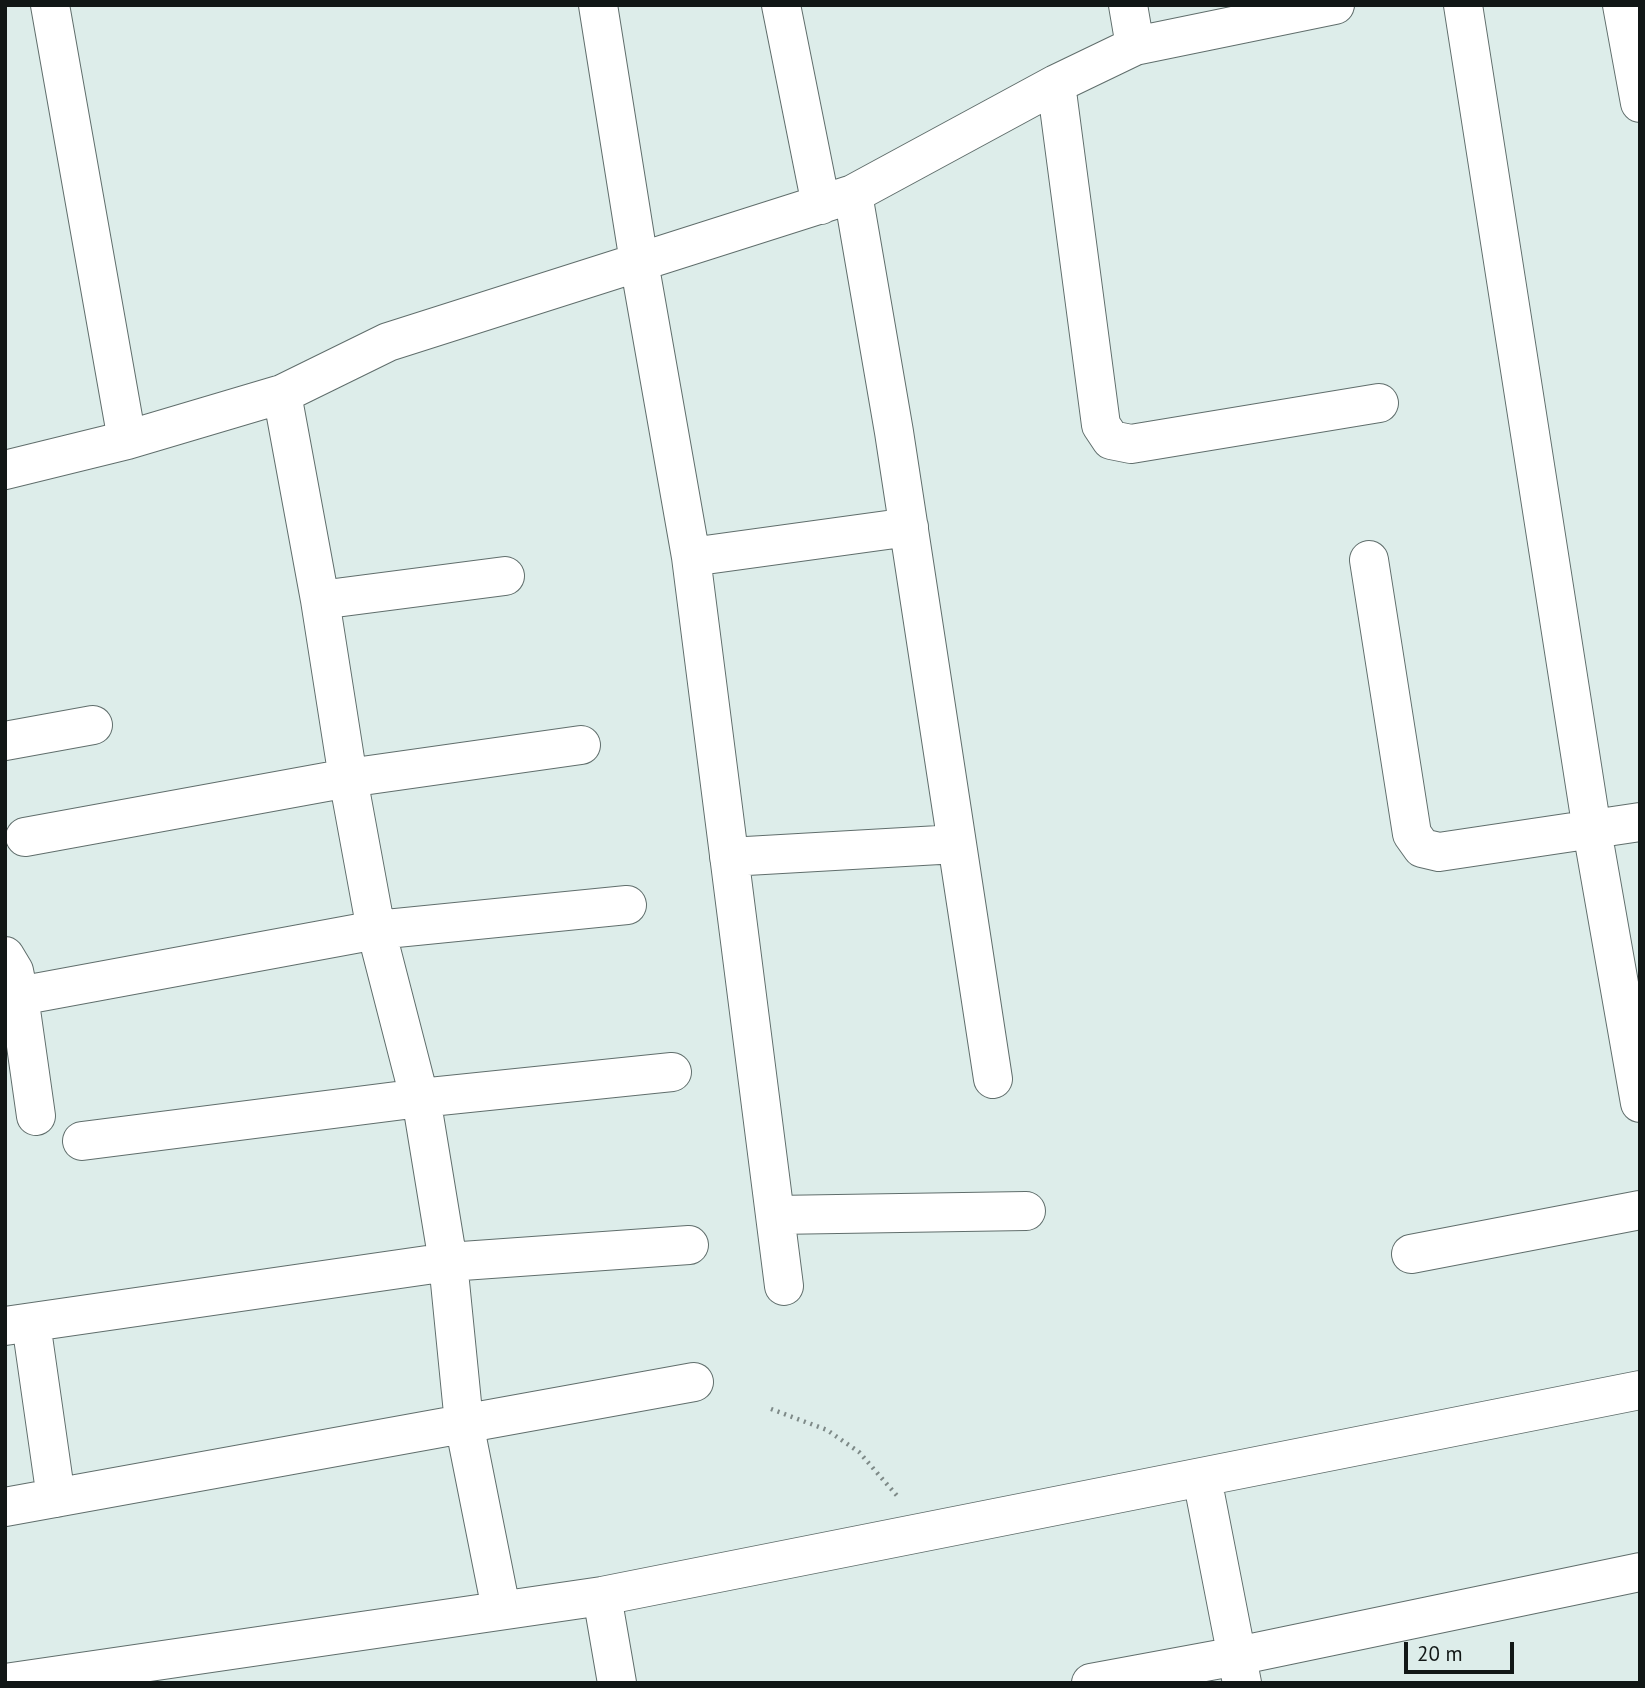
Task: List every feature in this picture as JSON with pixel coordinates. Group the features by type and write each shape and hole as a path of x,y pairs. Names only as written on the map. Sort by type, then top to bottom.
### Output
{"street":[{"path":"50,5 127,440"},
{"path":"598,5 639,262 691,557 784,1286"},
{"path":"781,5 837,200 909,527 993,1079"},
{"path":"1128,5 1135,46"},
{"path":"5,470 127,440 282,394 388,342 837,200 1056,84 1135,46 1335,5"},
{"path":"1463,5 1592,830 1640,1103"},
{"path":"1622,5 1640,103"},
{"path":"1056,84 1101,425 1111,440 1131,444 1380,403"},
{"path":"282,394 376,930 420,1098 448,1262 464,1423 501,1609"},
{"path":"691,557 909,527"},
{"path":"1369,560 1412,834 1422,848 1438,852 1640,822"},
{"path":"320,600 505,576"},
{"path":"5,741 93,725"},
{"path":"26,837 348,778 581,745"},
{"path":"729,857 957,844"},
{"path":"19,996 376,930 627,905"},
{"path":"5,956 14,971 19,996 36,1116"},
{"path":"82,1141 420,1098 672,1072"},
{"path":"1411,1254 1640,1210"},
{"path":"775,1215 1026,1211"},
{"path":"56,1498 18,1324 448,1262 689,1245"},
{"path":"5,1507 694,1382"},
{"path":"5,1683 602,1596 1640,1390"},
{"path":"1202,1478 1240,1669"},
{"path":"1091,1683 1240,1669 1640,1572"},
{"path":"602,1596 617,1683"}],"path":[{"path":"771,1409 827,1430 859,1452 928,1531"}]}
